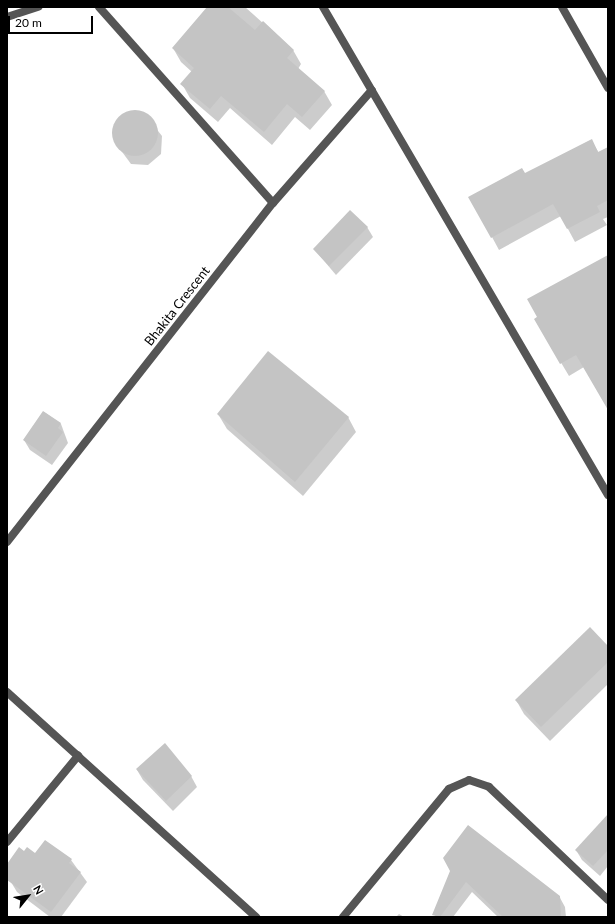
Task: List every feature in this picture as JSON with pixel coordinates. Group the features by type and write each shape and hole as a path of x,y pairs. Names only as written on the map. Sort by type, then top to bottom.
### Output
{"street":[{"path":"7,17 38,7"},
{"path":"99,7 273,203"},
{"path":"323,7 608,495"},
{"path":"562,7 608,88"},
{"name":"Bhakita Crescent","path":"7,542 273,203 372,90"},
{"path":"7,692 256,917"},
{"path":"7,842 78,756"},
{"path":"343,917 450,789 469,780 489,787 608,900"}],"building":[{"path":"207,7 228,7 255,30 263,21 294,50 287,58 325,91 302,117 287,104 264,132 221,96 210,109 180,84 194,68 172,48"},
{"path":"130,110 140,110 148,114 154,120 158,128 158,138 154,146 148,152 140,156 130,156 122,152 116,146 112,138 112,128 116,120 122,114"},
{"path":"592,139 598,152 608,147 608,200 597,206 600,212 567,229 553,204 491,238 468,197 522,168 525,173"},
{"path":"350,210 368,227 329,266 313,249"},
{"path":"608,255 608,410 576,355 560,364 534,319 537,317 527,299"},
{"path":"268,351 349,417 295,482 217,414"},
{"path":"43,411 61,423 58,428 63,432 46,456 23,440"},
{"path":"590,627 608,646 608,662 541,727 515,700"},
{"path":"165,743 192,776 166,801 136,769"},
{"path":"608,814 608,850 593,866 575,850"},
{"path":"468,825 560,896 561,917 503,917 466,882 440,917 432,915 450,871 443,858"},
{"path":"45,840 72,859 69,863 81,872 51,912 7,880 7,864 19,847 24,851 27,847 35,853"}]}
